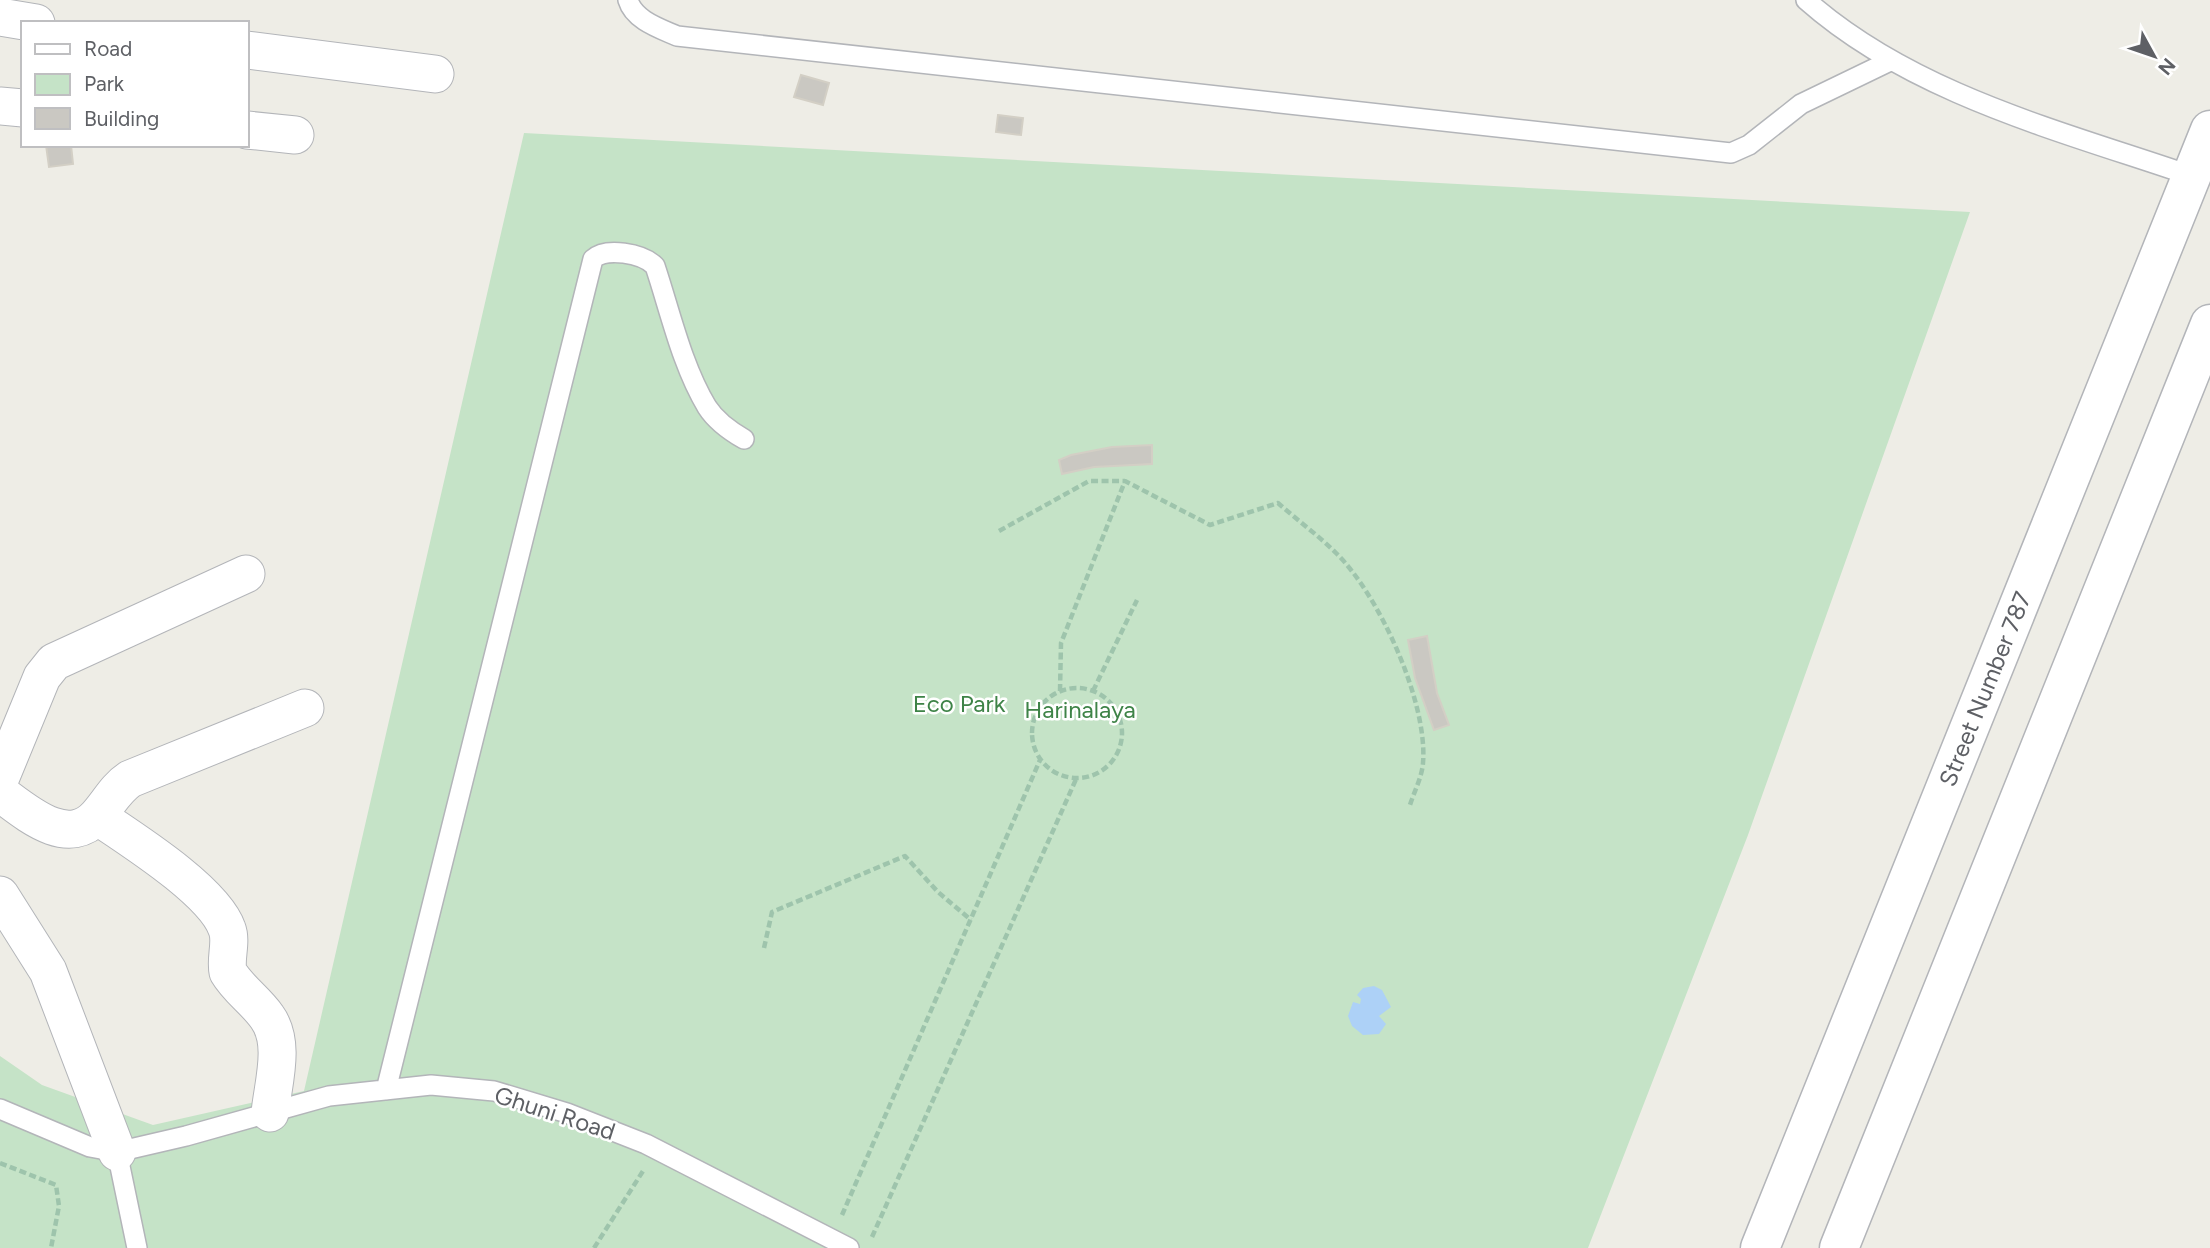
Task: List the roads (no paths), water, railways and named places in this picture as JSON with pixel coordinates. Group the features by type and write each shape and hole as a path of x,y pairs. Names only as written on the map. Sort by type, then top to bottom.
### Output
{"street":[{"path":"0,17 24,21"},
{"path":"248,50 435,74"},
{"path":"0,106 21,108"},
{"path":"248,130 295,135"},
{"name":"Street Number 787","path":"1760,1248 2210,130"},
{"path":"1839,1248 2210,324"},
{"path":"0,779 41,677 54,662 246,574"},
{"path":"0,793 30,816 59,829 77,828 97,816 114,792 130,779 305,708"},
{"path":"97,816 186,880 219,915 228,931 228,972 267,1017 274,1030 278,1047 270,1113"},
{"path":"0,895 48,971 117,1152"}],"lane":[{"path":"628,0 631,8 646,21 677,36 1731,152 1749,145 1801,104 1890,61"},
{"path":"1806,0 1890,61 1986,104 2192,176"},
{"path":"386,1090 593,258 606,251 645,259 655,265 686,358 707,407 729,429 744,439"},
{"name":"Ghuni Road","path":"0,1109 73,1141 117,1152 329,1096 431,1085 494,1091 567,1113 656,1149 849,1248"},
{"path":"117,1152 136,1248"}],"water":[{"path":"1374,986 1382,990 1391,1007 1379,1016 1386,1024 1379,1034 1363,1035 1352,1026 1348,1016 1353,1002 1360,1004 1361,999 1357,995 1363,988"}],"park label":[{"name":"Eco Park","path":"959,703"},
{"name":"Harinalaya","path":"1080,709"}]}
